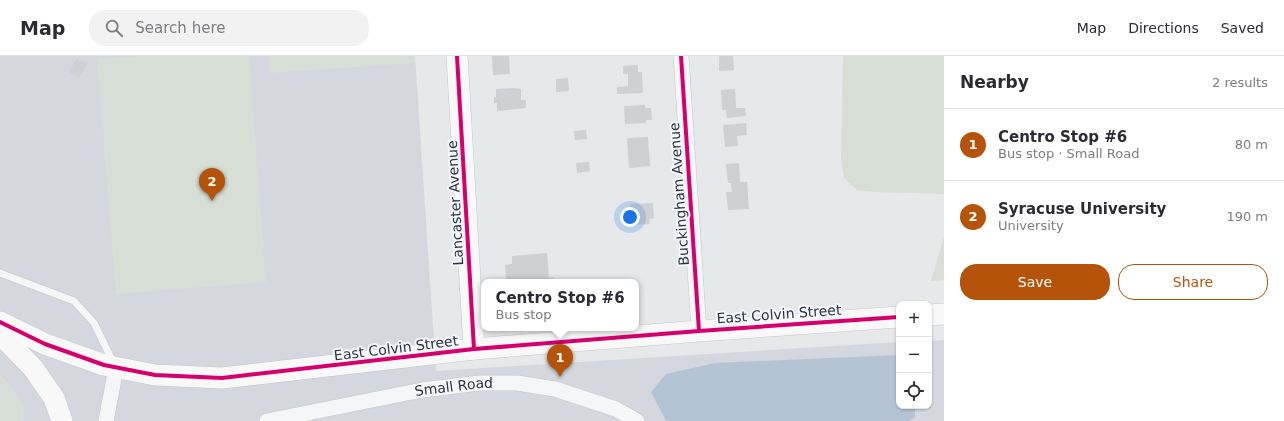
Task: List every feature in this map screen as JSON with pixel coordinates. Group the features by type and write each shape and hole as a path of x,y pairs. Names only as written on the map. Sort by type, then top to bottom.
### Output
{"street":[{"name":"Lancaster Avenue","path":"457,56 474,350"},
{"name":"Buckingham Avenue","path":"681,56 699,331"},
{"path":"932,315 944,314"},
{"name":"East Colvin Street","path":"0,322 45,344 104,365 155,375 222,378 474,350 699,331 896,317"},
{"path":"0,334 33,368 54,398 62,421"},
{"path":"106,421 116,368"},
{"name":"Small Road","path":"266,421 422,390 480,382 517,383 555,389 616,409 637,421"}],"lane":[{"path":"0,273 74,301 94,323 116,368"}],"shaded area":[{"path":"0,56 415,56 436,371 896,342 896,409 932,409 932,341 944,340 944,421 0,421"},
{"path":"141,56 249,56 266,282 116,294 97,59"},
{"path":"269,56 415,56 415,63 270,73"},
{"path":"843,56 944,56 944,194 857,190 844,178 841,159"},
{"path":"944,237 944,280 931,281"},
{"path":"0,375 23,403 23,421 0,421"}],"water":[{"path":"896,355 896,409 915,409 915,417 909,421 666,421 651,392 666,374 715,363"}],"building":[{"path":"492,56 509,56 510,74 493,75"},
{"path":"719,56 733,56 734,70 719,71"},
{"path":"77,58 87,64 79,78 69,72"},
{"path":"638,65 638,72 642,72 643,93 617,94 617,87 628,86 628,74 623,74 623,66"},
{"path":"568,78 569,91 556,92 556,79"},
{"path":"496,89 521,89 521,100 526,100 526,108 497,111 497,103 494,103"},
{"path":"735,89 736,108 745,108 746,116 727,118 726,110 722,110 721,90"},
{"path":"645,105 645,108 651,108 652,120 646,120 646,123 625,124 624,106"},
{"path":"746,123 747,135 737,136 738,146 725,147 723,125"},
{"path":"586,130 587,139 575,140 574,131"},
{"path":"648,137 650,166 629,168 627,138"},
{"path":"589,162 590,171 577,173 576,163"},
{"path":"739,163 740,182 747,182 749,209 728,210 726,192 732,192 731,183 728,183 726,164"},
{"path":"653,203 654,218 649,219 650,224 632,225 630,204"},
{"path":"547,253 549,278 553,277 553,279 506,279 505,265 512,264 512,256"}],"cycle path":[{"path":"457,56 474,349"},
{"path":"681,56 699,331"},
{"path":"0,322 45,344 104,365 155,375 222,378 474,349 896,317"}],"place":[{"name":"Syracuse University","path":"212,201"},
{"name":"Centro Stop #6","path":"560,377"}]}
